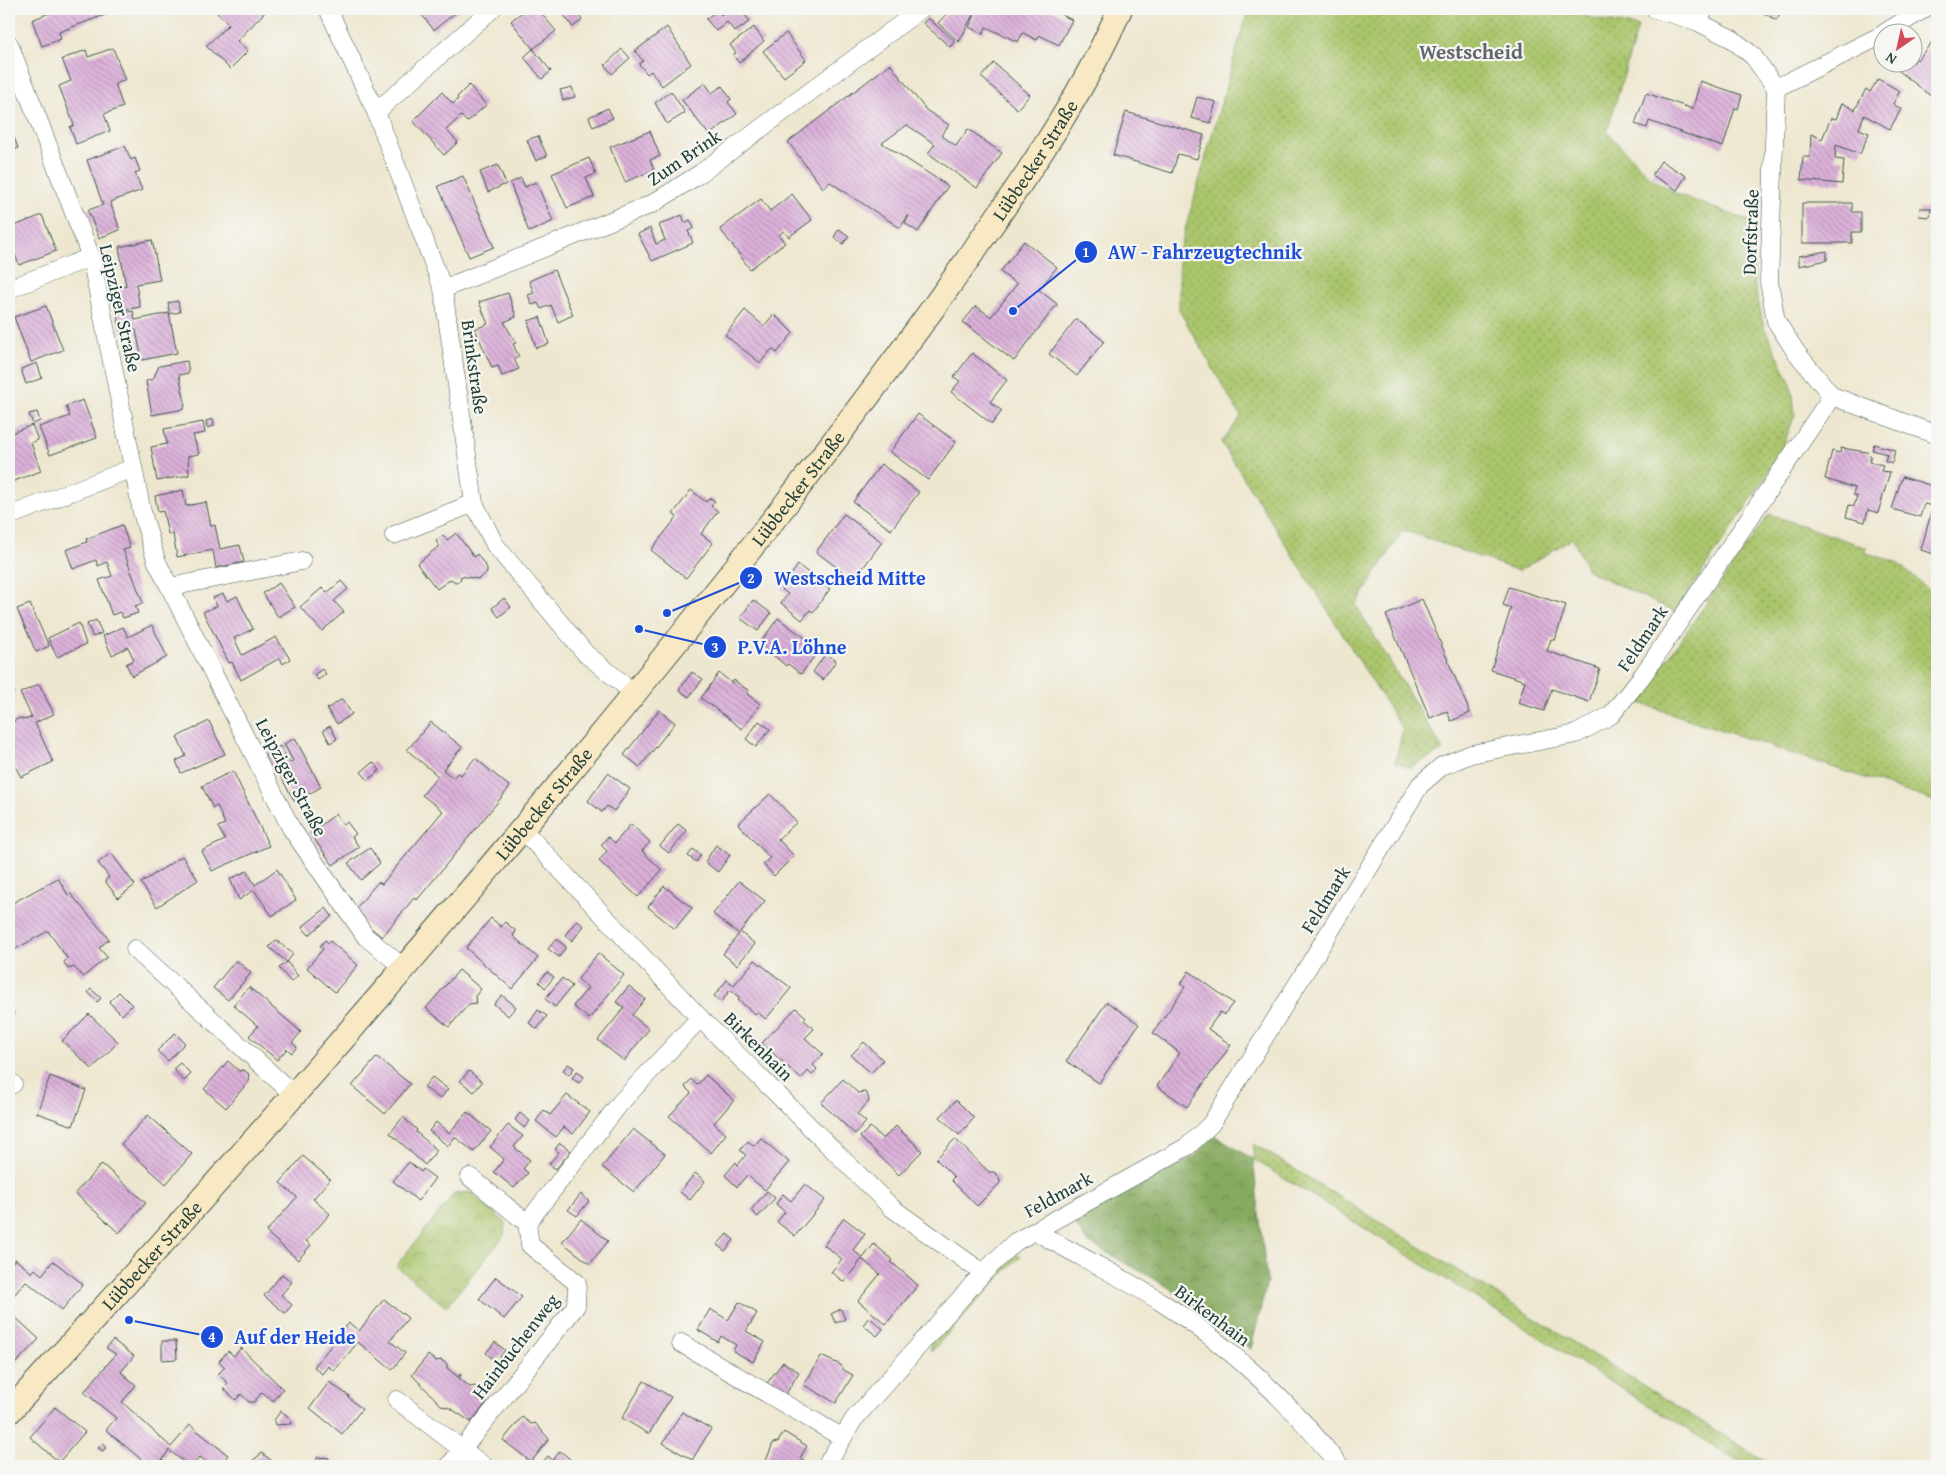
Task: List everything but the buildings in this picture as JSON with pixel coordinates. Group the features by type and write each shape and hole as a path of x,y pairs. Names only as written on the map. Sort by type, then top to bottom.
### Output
{"main road":[{"name":"Lübbecker Straße","path":"9,1412 294,1095 522,829 634,693 855,415 953,282 1056,129 1083,82 1120,9"}],"street":[{"name":"Brinkstraße","path":"328,9 376,112 443,289 474,503 495,545 586,654 634,693"},
{"path":"376,112 492,9"},
{"name":"Zum Brink","path":"443,289 652,204 701,173 921,9"},
{"path":"1655,9 1700,15 1752,56 1776,88 1874,39"},
{"path":"1903,22 1924,9"},
{"name":"Leipziger Straße","path":"9,44 15,80 91,257 142,512 156,560 291,828 366,937 404,968"},
{"name":"Dorfstraße","path":"1776,88 1770,290 1776,322 1796,352 1832,396"},
{"path":"9,290 91,257"},
{"path":"1832,396 1937,435"},
{"name":"Feldmark","path":"826,1466 854,1419 983,1273 1015,1242 1188,1146 1211,1124 1420,785 1442,766 1471,754 1576,734 1611,715 1643,675 1832,396"},
{"path":"9,516 133,468"},
{"path":"394,535 474,503"},
{"path":"170,587 302,562"},
{"name":"Birkenhain","path":"522,829 700,1018 892,1208 983,1273"},
{"path":"135,949 294,1095"},
{"path":"470,1177 527,1223 621,1102 700,1018"},
{"name":"Hainbuchenweg","path":"449,1466 576,1306 576,1283 530,1245 527,1223"},
{"name":"Birkenhain","path":"1035,1231 1161,1302 1235,1356 1315,1434 1340,1466"},
{"path":"681,1343 843,1438"},
{"path":"396,1400 484,1466"}],"green space":[{"path":"1248,9 1548,9 1638,27 1607,132 1650,177 1677,194 1752,222 1755,288 1764,327 1792,386 1795,415 1781,451 1747,506 1675,612 1587,570 1573,538 1519,571 1403,530 1356,605 1443,750 1410,768 1395,762 1403,730 1221,442 1241,417 1179,310 1179,251"},
{"path":"1769,514 1868,548 1864,552 1896,562 1931,592 1928,621 1937,625 1937,802 1637,702"},
{"path":"1213,1135 1253,1159 1267,1282 1251,1349 1168,1287 1086,1241 1074,1222 1195,1156"},
{"path":"1254,1144 1773,1466 1746,1466 1253,1159"},
{"path":"469,1192 505,1222 504,1236 446,1307 396,1266 454,1194"},
{"path":"1012,1251 1021,1257 1013,1263 931,1352 930,1342"}],"place":[{"name":"AW - Fahrzeugtechnik","path":"1013,311"},
{"name":"Westscheid Mitte","path":"667,613"},
{"name":"P.V.A. Löhne","path":"639,629"},
{"name":"Auf der Heide","path":"129,1320"}],"district":[{"name":"Westscheid","path":"1471,51"}]}
